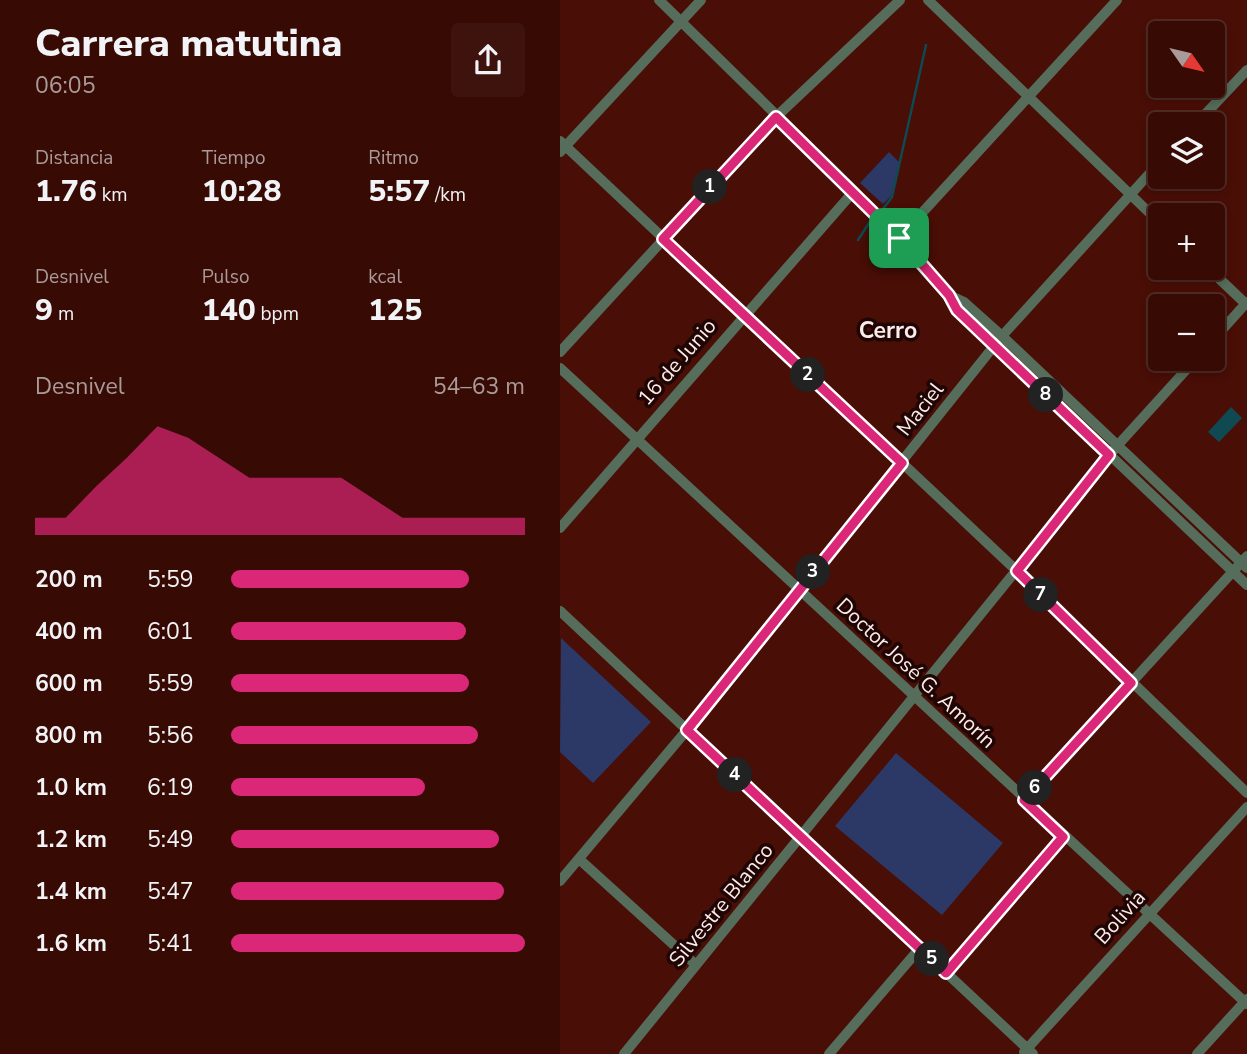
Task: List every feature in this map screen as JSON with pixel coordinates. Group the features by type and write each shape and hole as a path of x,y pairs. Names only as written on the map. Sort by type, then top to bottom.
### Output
{"street":[{"path":"659,0 854,191 949,295 957,310 1247,585"},
{"path":"701,0 562,146 1017,571 1247,793"},
{"path":"560,352 776,117 900,0"},
{"path":"928,0 1148,212"},
{"path":"899,238 1117,0"},
{"path":"1207,112 1247,70"},
{"name":"Maciel","path":"560,881 687,730 994,346 1148,175"},
{"name":"16 de Junio","path":"560,528 743,315 854,191"},
{"path":"1221,280 1247,304 1225,327"},
{"path":"949,295 964,302 1245,562 1024,800"},
{"name":"Doctor José G. Amorín","path":"560,368 1063,837 1246,1001"},
{"name":"Silvestre Blanco","path":"624,1054 1109,455 1185,371"},
{"path":"560,611 920,948 1027,1052"},
{"name":"Bolivia","path":"1027,1052 1247,807"},
{"path":"946,973 1063,837"},
{"path":"579,859 696,965"},
{"path":"829,1054 920,948"},
{"path":"1197,1054 1246,1001"}],"shaded area":[{"path":"889,152 900,163 891,196 883,204 860,183"},
{"path":"1231,407 1242,418 1219,442 1208,432"},
{"path":"561,638 651,722 593,783 560,752"},
{"path":"896,753 1003,843 942,915 835,826"}],"waterway":[{"path":"883,209 892,197 926,45"},
{"path":"858,240 871,220"}],"district":[{"name":"Cerro","path":"888,330"}],"route":[{"path":"776,117 899,238 949,295 957,310 1109,455 1017,571 1131,683 1024,800 1063,837 946,973 687,730 902,463 663,239 776,117"}]}
